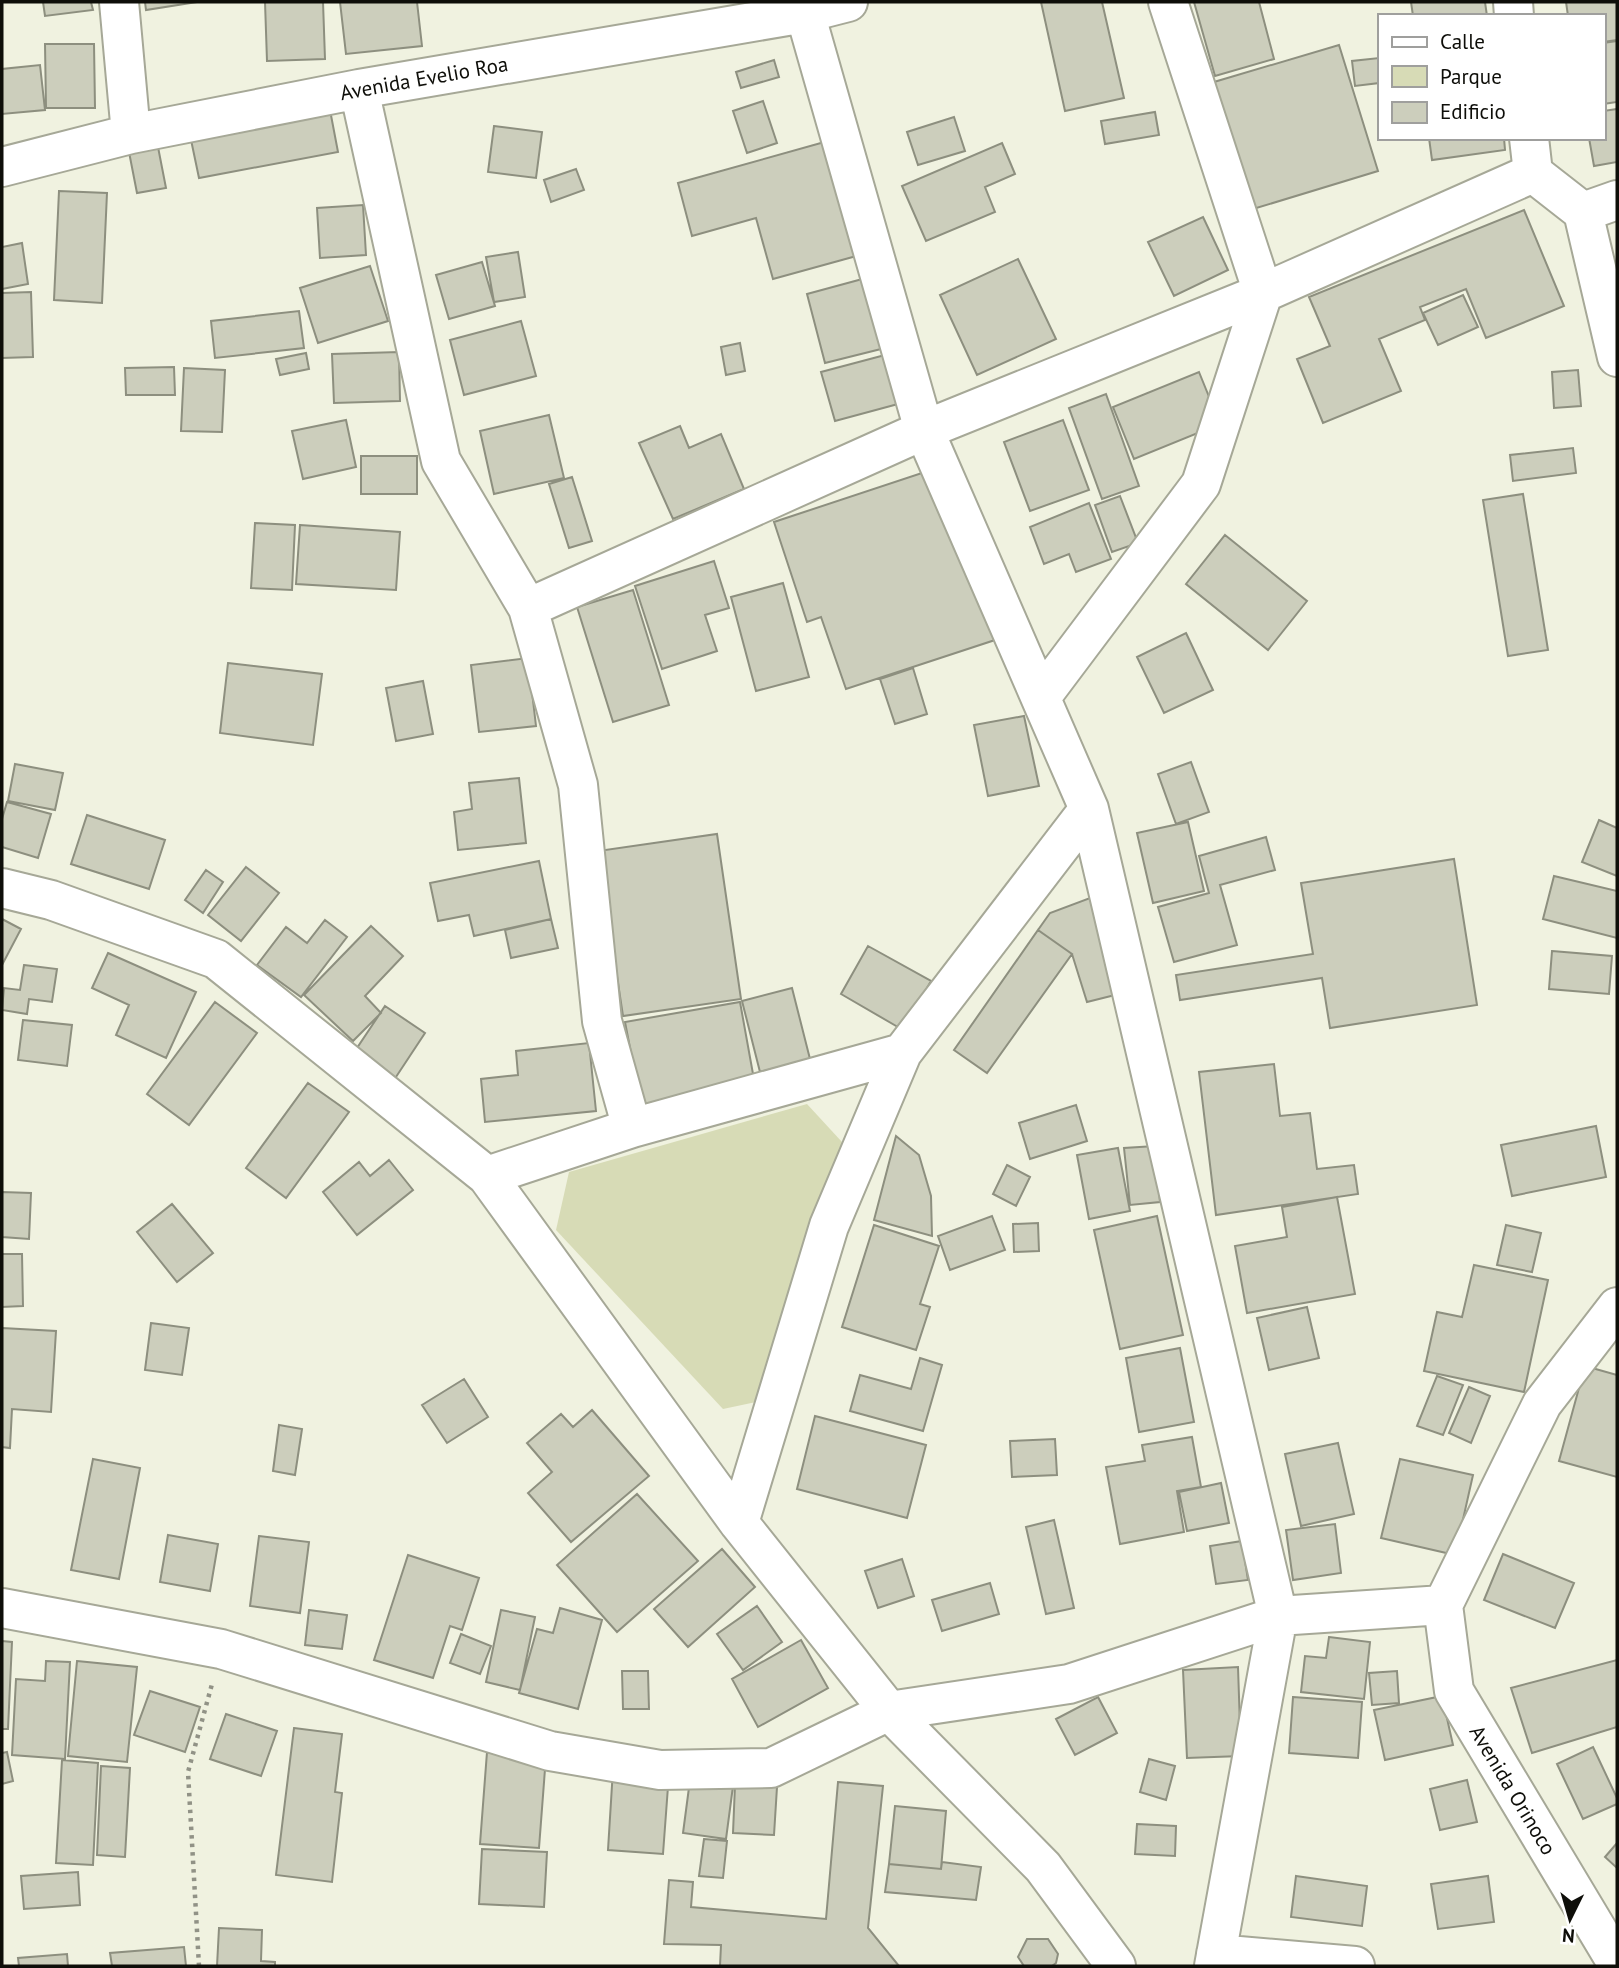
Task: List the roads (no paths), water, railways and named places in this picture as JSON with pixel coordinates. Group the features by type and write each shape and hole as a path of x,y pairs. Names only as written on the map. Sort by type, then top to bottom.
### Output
{"street":[{"path":"119,2 131,134"},
{"name":"Avenida Evelio Roa","path":"2,167 131,134 359,89 804,13 848,2"},
{"path":"1041,697 1201,484 1263,293 1168,2"},
{"path":"804,13 924,430 1089,809 1278,1616 1215,1960 1355,1966"},
{"path":"359,89 441,461 528,608 578,785 602,1021 632,1128"},
{"path":"528,608 924,430 1263,293 1531,156 1600,206 1617,356"},
{"path":"739,1523 829,1226 902,1053 1089,809"},
{"path":"2,888 51,900 216,959 487,1177 739,1523 888,1712 1043,1867 1115,1966"},
{"path":"487,1177 632,1128 902,1053"},
{"path":"2,1608 221,1649 550,1751 660,1770 771,1768 888,1712 1069,1684 1278,1616 1443,1605 1542,1404 1617,1307"},
{"name":"Avenida Orinoco","path":"1443,1605 1454,1691 1617,1963"}]}
